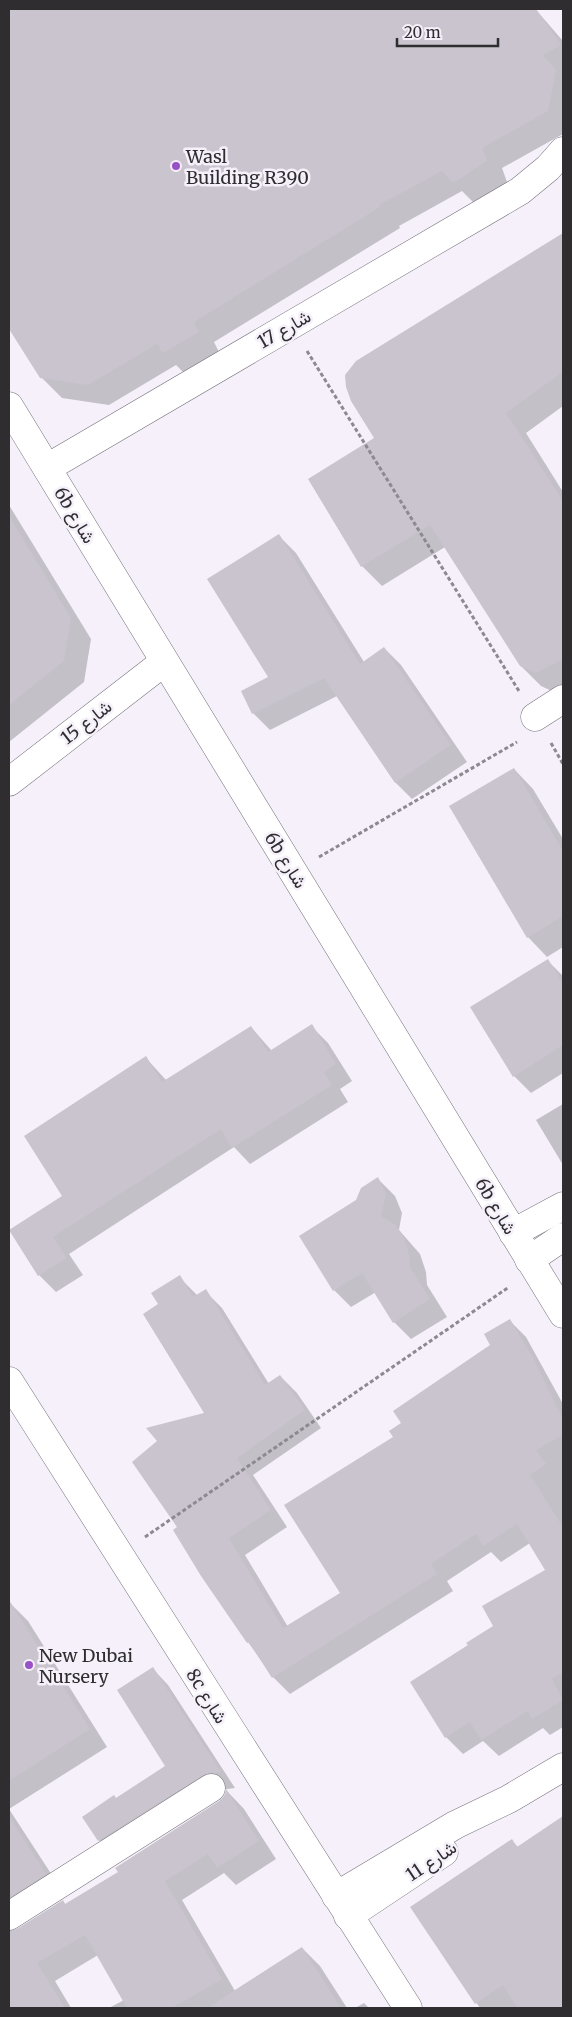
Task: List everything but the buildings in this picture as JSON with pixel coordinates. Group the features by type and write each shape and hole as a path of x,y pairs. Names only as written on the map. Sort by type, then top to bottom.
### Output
{"street":[{"name":"شارع 17","path":"47,468 520,191 548,168 563,151"},
{"name":"شارع 17","path":"520,191 563,176"},
{"name":"6b شارع","path":"9,406 563,1314"},
{"name":"شارع 15","path":"9,782 164,662"},
{"path":"538,723 563,700"},
{"path":"513,1233 563,1206"},
{"path":"532,1265 563,1237"},
{"name":"8c شارع","path":"9,1382 408,2008"},
{"name":"شارع 11","path":"342,1906 455,1825 509,1799 563,1767"},
{"path":"9,1916 211,1788"}],"path":[{"path":"291,325 563,764"},
{"path":"293,872 538,723"},
{"path":"118,1555 532,1265"}],"place":[{"name":"Wasl Building R390","path":"176,166"},
{"name":"New Dubai Nursery","path":"29,1665"}]}
